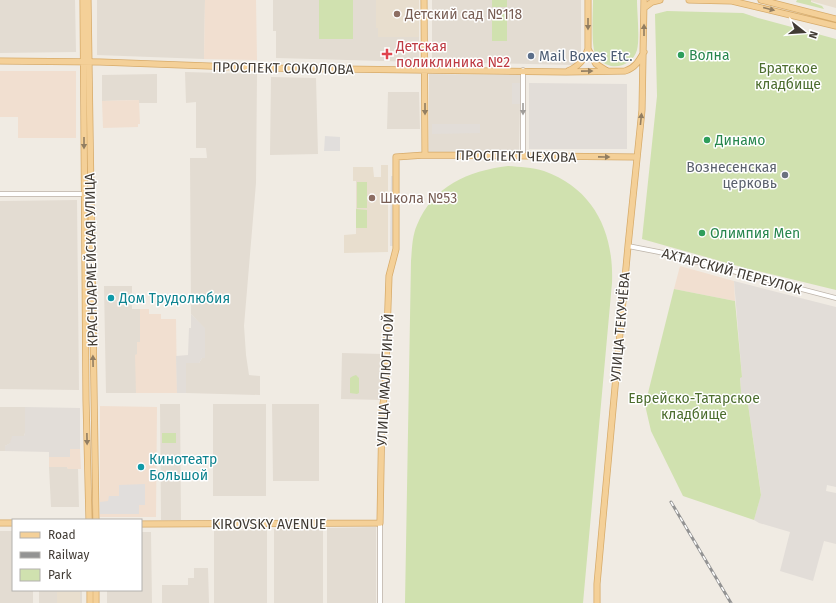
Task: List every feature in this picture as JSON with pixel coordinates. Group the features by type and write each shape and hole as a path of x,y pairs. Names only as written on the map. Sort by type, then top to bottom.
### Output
{"main road":[{"name":"КРАСНОАРМЕЙСКАЯ УЛИЦА","path":"83,0 86,62 96,519"},
{"name":"КРАСНОАРМЕЙСКАЯ УЛИЦА","path":"88,0 84,194 89,519"},
{"path":"424,0 426,70 425,155"},
{"path":"566,72 579,65 585,57 588,49 588,0"},
{"name":"УЛИЦА ТЕКУЧЁВА","path":"597,603 597,584 642,110 644,0"},
{"path":"644,8 652,2 660,0"},
{"path":"689,0 732,1 836,26"},
{"path":"761,0 836,19"},
{"path":"588,49 596,64 607,71"},
{"name":"ПРОСПЕКТ СОКОЛОВА","path":"0,61 566,72 629,69 637,64 644,52"},
{"name":"ПРОСПЕКТ ЧЕХОВА","path":"396,157 425,155 637,157"},
{"name":"УЛИЦА МАЛЮГИНОЙ","path":"380,523 382,410 385,392 389,276 396,249 396,157"},
{"path":"0,523 12,524"},
{"path":"142,524 380,523"},
{"path":"90,591 90,603"},
{"path":"96,591 96,603"}],"street":[{"path":"523,70 523,156"},
{"path":"0,194 84,194"},
{"name":"АХТАРСКИЙ ПЕРЕУЛОК","path":"628,246 659,252 836,298"},
{"name":"УЛИЦА МАЛЮГИНОЙ","path":"380,523 380,603"}],"shaded area":[{"path":"0,0 75,0 76,52 0,53"},
{"path":"97,0 205,0 204,59 97,55"},
{"path":"205,0 256,0 257,60 204,59"},
{"path":"273,0 419,0 419,62 276,58 276,31 273,31"},
{"name":"Детский сад №118","path":"376,0 419,0 419,37 378,37 378,28 376,28"},
{"path":"432,0 581,0 581,57 573,65 432,62"},
{"path":"807,0 836,0 836,8"},
{"path":"0,71 76,71 76,138 18,138 18,117 0,117"},
{"path":"185,72 257,74 256,183 244,326 249,375 260,376 260,395 186,393 186,363 199,363 202,358 205,358 205,329 191,314 190,158 207,158 206,148 196,148 196,102 186,103"},
{"path":"157,74 157,103 139,103 139,100 102,101 102,75"},
{"path":"429,74 520,75 520,83 512,84 512,104 520,104 519,154 429,153"},
{"path":"271,77 316,78 318,154 270,155"},
{"path":"512,83 520,83 520,104 512,104"},
{"path":"529,83 627,84 627,149 529,149"},
{"path":"388,92 419,92 420,129 387,129"},
{"path":"139,100 140,124 138,124 138,127 103,128 102,101"},
{"path":"432,124 480,124 480,133 432,134"},
{"path":"325,136 340,137 340,151 324,151"},
{"name":"Школа №53","path":"381,165 388,165 388,252 344,253 344,235 356,234 356,181 353,181 353,167 373,167 374,177 381,177"},
{"path":"391,176 394,176 393,246 390,246"},
{"path":"77,200 79,390 0,389 0,201"},
{"path":"680,266 734,281 735,301 674,289"},
{"path":"734,281 836,307 836,487 827,485 826,491 836,493 836,544 824,541 813,581 780,571 790,532 759,523 754,520 761,494 748,404 742,405 740,377 742,377"},
{"path":"104,286 132,286 132,309 140,309 140,342 136,361 136,393 106,393"},
{"path":"140,309 149,309 149,314 161,314 161,319 176,319 177,393 136,393 135,355 137,354 137,342 140,342"},
{"path":"191,314 205,328 205,358 202,358 199,363 186,363 186,393 177,393 176,356 188,355"},
{"path":"342,353 383,354 382,400 341,399"},
{"path":"160,404 180,404 181,520 161,520"},
{"path":"213,404 266,404 266,496 213,496"},
{"path":"272,404 319,404 319,481 273,481"},
{"path":"100,406 157,407 156,517 100,517"},
{"path":"0,407 25,407 24,436 5,446 5,451 0,451"},
{"path":"25,407 80,408 80,449 70,449 70,457 49,457 49,452 5,451 5,446 10,443 12,436 24,436"},
{"path":"70,449 80,449 81,469 49,467 49,457 70,457"},
{"path":"49,467 67,467 68,469 78,469 79,507 51,507"},
{"path":"145,484 145,505 139,505 139,514 100,514 100,502 108,501 109,496 119,496 119,485"},
{"path":"376,527 376,603 327,603 327,528"},
{"path":"323,528 323,603 274,603 274,529"},
{"path":"267,530 267,603 214,603 214,531"},
{"path":"0,531 12,531 12,591 33,591 33,603 0,603"},
{"path":"142,532 151,532 152,603 107,603 107,591 142,591"},
{"path":"194,568 208,568 209,603 162,603 162,585 188,585 188,578 194,578"},
{"path":"39,591 82,591 82,603 39,603"},
{"path":"57,592 80,592 80,603 57,603"}],"green space":[{"path":"319,0 353,0 353,39 319,39"},
{"path":"492,0 507,0 507,7 492,7"},
{"path":"593,0 637,0 637,50 633,57 623,65 608,65 603,63 596,55 593,35"},
{"path":"797,0 811,0 811,2 822,6 824,9 796,2"},
{"name":"Братское кладбище","path":"667,11 743,13 836,39 836,290 745,268 642,239 657,96 655,14"},
{"path":"492,14 507,14 507,41 492,41"},
{"path":"508,166 544,171 561,179 576,189 588,201 598,215 605,230 612,264 612,283 583,603 405,603 411,261 414,234 424,211 432,200 442,191 454,183 479,172"},
{"path":"357,182 367,182 367,208 357,208"},
{"path":"356,209 367,210 367,228 356,228"},
{"name":"Еврейско-Татарское кладбище","path":"674,289 735,301 742,377 740,378 742,404 748,404 761,495 754,520 683,496 651,431 645,405"},
{"path":"356,375 359,378 359,393 357,394 350,393 350,378"},
{"path":"162,433 176,433 176,443 162,443"}],"railway":[{"path":"671,502 731,603"}],"place":[{"name":"Детский сад №118","path":"397,14"},
{"name":"Детская поликлиника №2","path":"387,54"},
{"name":"Волна","path":"681,55"},
{"name":"Mail Boxes Etc.","path":"531,56"},
{"name":"Динамо","path":"707,140"},
{"name":"Вознесенская церковь","path":"785,175"},
{"name":"Школа №53","path":"372,198"},
{"name":"Олимпия Men","path":"702,233"},
{"name":"Дом Трудолюбия","path":"111,298"},
{"name":"Кинотеатр Большой","path":"141,467"}]}
